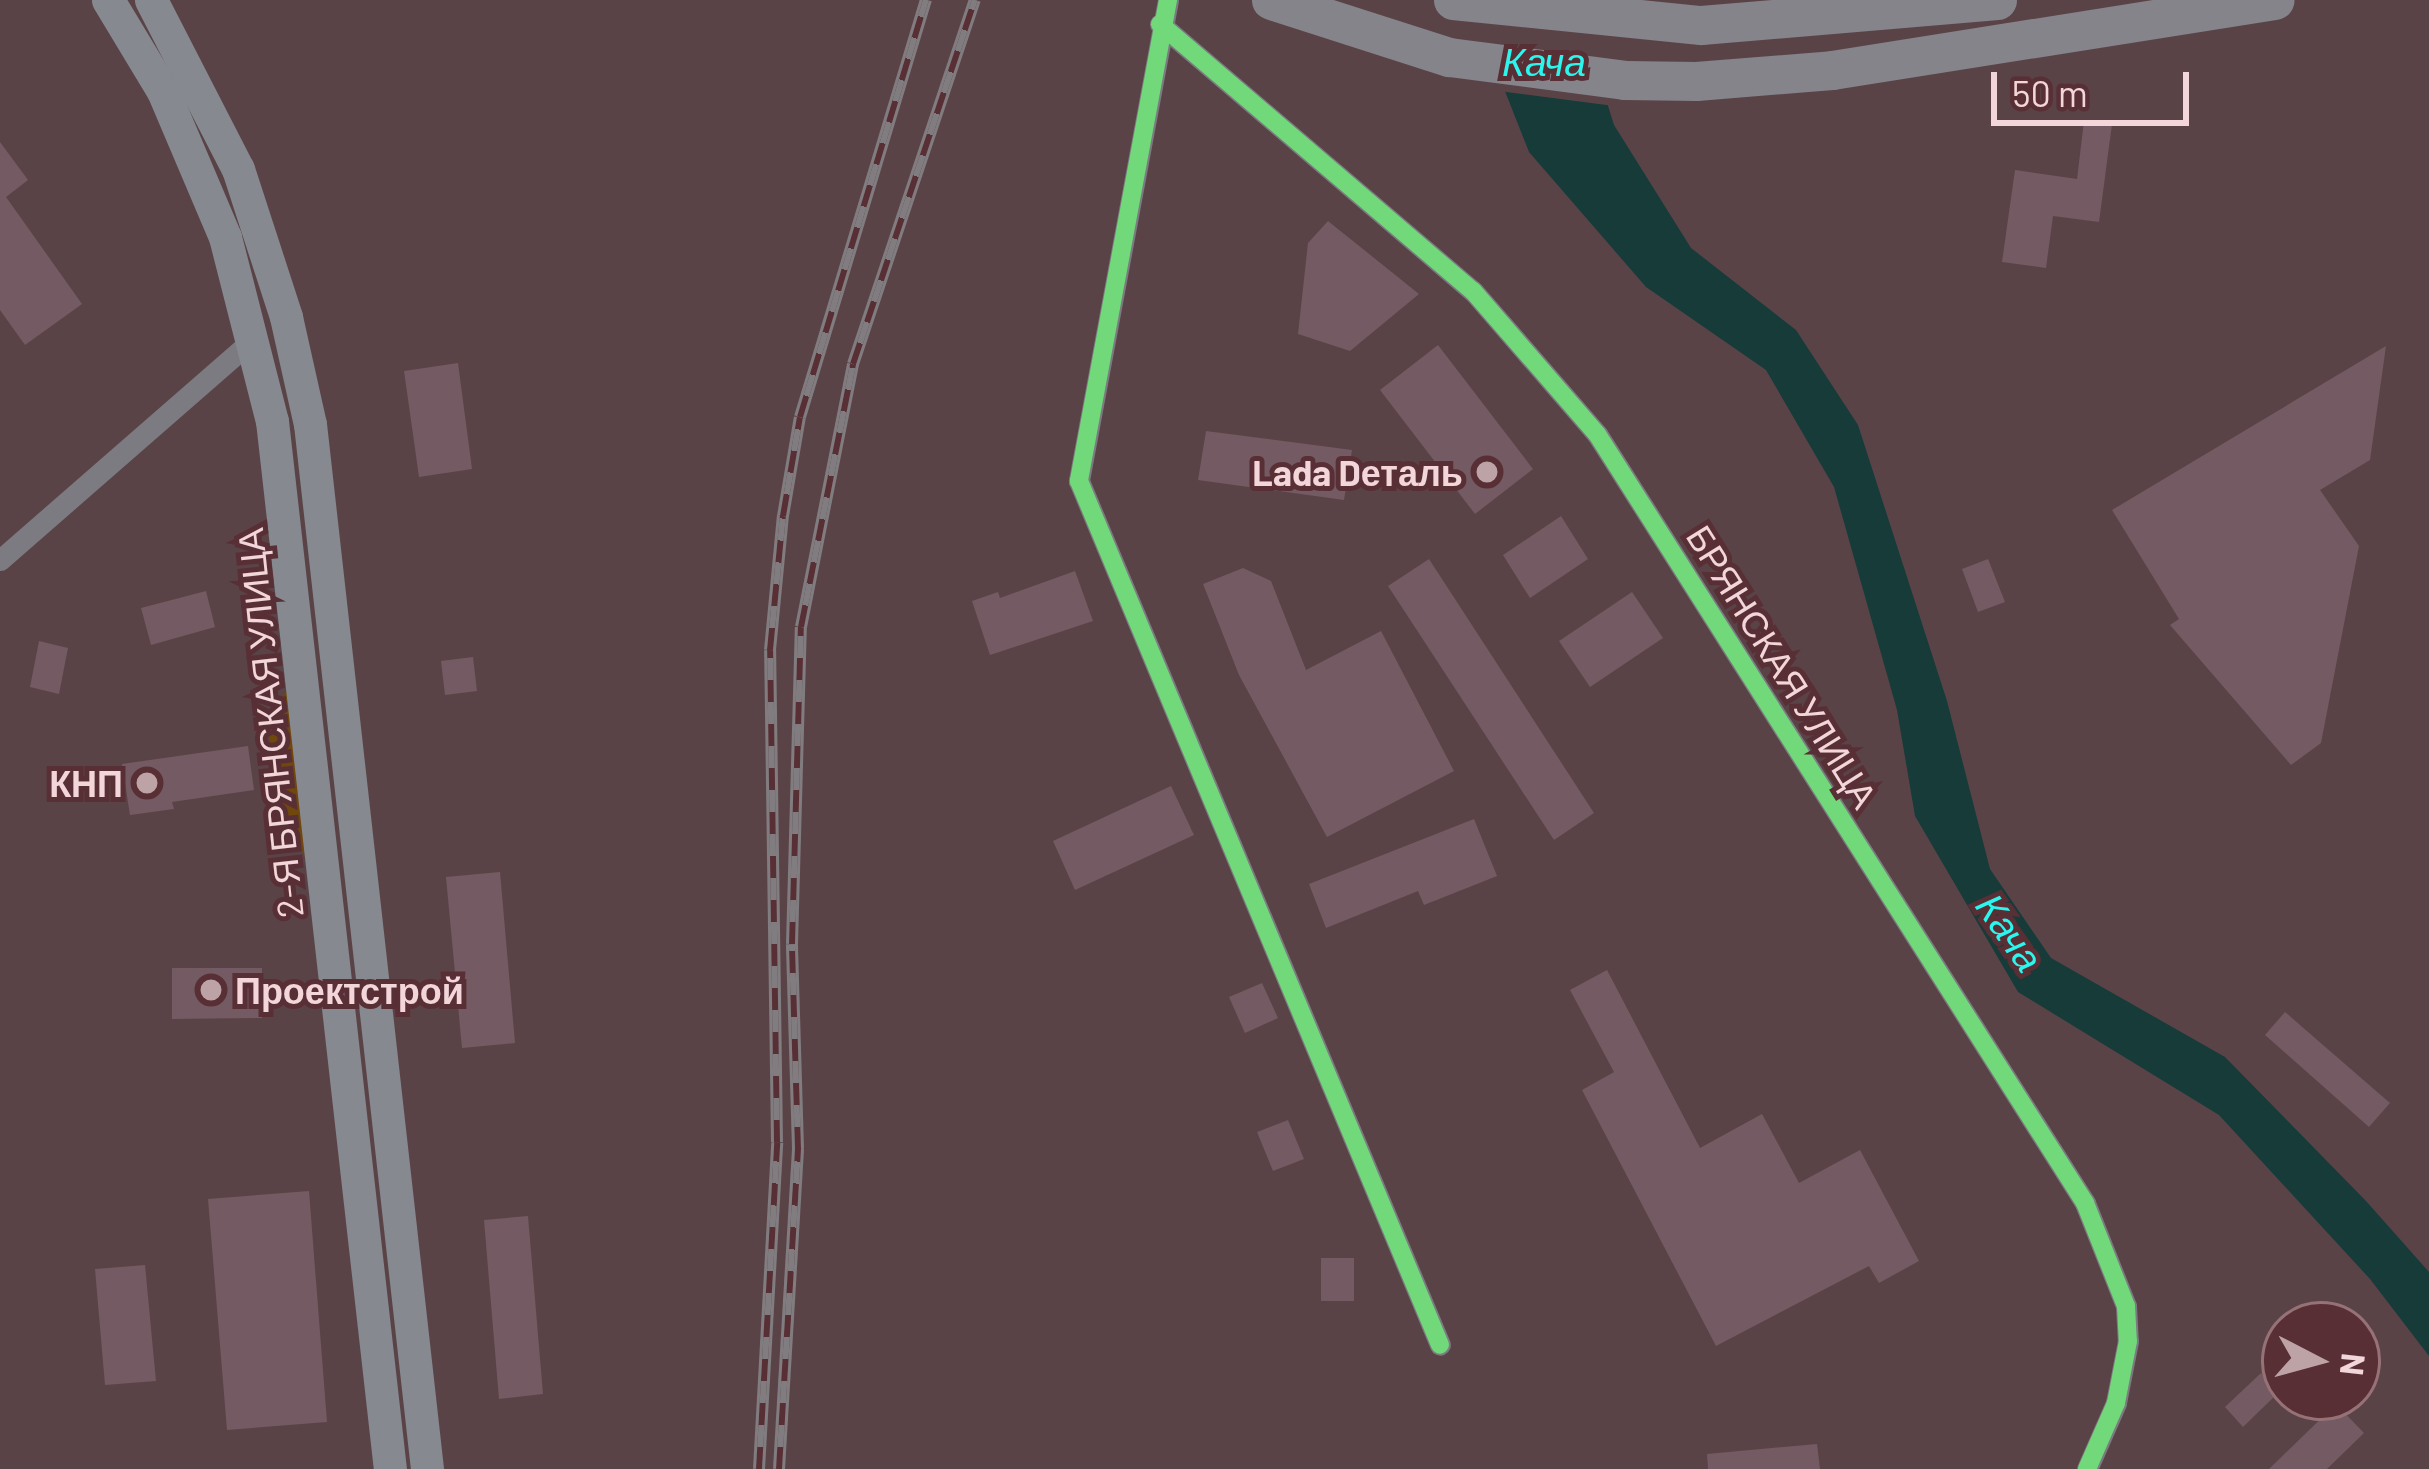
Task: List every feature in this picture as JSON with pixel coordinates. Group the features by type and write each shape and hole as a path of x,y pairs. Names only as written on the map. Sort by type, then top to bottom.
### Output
{"highway":[{"path":"1271,0 1449,57 1625,80 1696,81 1832,70 2274,0"},
{"path":"1454,0 1701,25 1997,0"}],"main road":[{"name":"2-Я БРЯНСКАЯ УЛИЦА","path":"108,0 163,91 217,217 272,421 390,1469"},
{"name":"2-Я БРЯНСКАЯ УЛИЦА","path":"151,0 238,169 286,316 310,424 427,1469"}],"street":[{"path":"1168,0 1079,481 1440,1345"},
{"name":"БРЯНСКАЯ УЛИЦА","path":"1160,24 1473,291 1609,454 2085,1203 2126,1306 2128,1341 2116,1402 2086,1469"},
{"path":"0,560 251,341"}],"shaded area":[{"path":"289,687 306,856 282,831 267,717"}],"water":[{"name":"Кача","path":"1469,0 1575,0 1614,125 1691,248 1796,330 1858,425 1947,701 1990,869 2051,958 2225,1057 2366,1201 2429,1272 2429,1356 2370,1279 2219,1115 2018,992 1915,816 1897,710 1834,487 1766,370 1646,287 1529,152"}],"pier":[{"path":"1463,0 1581,0 1614,106 1498,91"}],"building":[{"path":"2084,121 2112,124 2099,222 2053,216 2046,268 2002,262 2015,170 2077,179"},
{"path":"0,142 28,180 6,197 82,304 25,345 0,310"},
{"path":"1328,221 1419,294 1350,351 1298,334 1308,243"},
{"path":"1438,345 1533,469 1475,514 1380,390"},
{"path":"2386,346 2370,460 2320,490 2359,546 2321,743 2291,765 2170,625 2179,619 2112,510"},
{"path":"458,363 472,469 419,477 404,371"},
{"path":"1206,431 1352,450 1344,500 1198,480"},
{"path":"1561,516 1588,559 1530,598 1503,555"},
{"path":"1429,559 1594,813 1554,840 1388,586"},
{"path":"1988,559 2005,602 1978,612 1962,569"},
{"path":"1243,568 1271,581 1306,670 1381,631 1454,771 1327,837 1239,675 1203,584"},
{"path":"1075,571 1093,621 990,655 972,601 998,592 1000,598"},
{"path":"206,591 215,627 151,645 141,608"},
{"path":"1632,592 1663,638 1590,687 1559,641"},
{"path":"39,641 68,648 59,694 30,687"},
{"path":"473,657 477,691 445,695 441,661"},
{"path":"248,746 254,790 172,802 174,809 130,815 122,764"},
{"path":"1171,786 1194,835 1075,890 1053,841"},
{"path":"1474,819 1497,876 1424,905 1418,891 1326,928 1309,884"},
{"path":"500,872 515,1043 462,1048 446,877"},
{"path":"172,968 262,968 262,1018 172,1019"},
{"path":"1607,970 1700,1148 1762,1114 1799,1183 1860,1150 1919,1261 1879,1283 1869,1266 1716,1346 1582,1090 1614,1072 1570,990"},
{"path":"1262,983 1278,1018 1245,1033 1229,997"},
{"path":"2285,1012 2390,1103 2369,1127 2265,1035"},
{"path":"1288,1120 1304,1159 1273,1171 1257,1132"},
{"path":"309,1191 327,1422 227,1430 208,1199"},
{"path":"528,1216 543,1394 499,1399 484,1220"},
{"path":"1321,1258 1354,1258 1354,1301 1321,1301"},
{"path":"145,1265 156,1381 105,1385 95,1269"},
{"path":"2261,1373 2261,1410 2243,1427 2225,1407"},
{"path":"2318,1421 2352,1421 2364,1433 2327,1469 2269,1469"},
{"path":"1817,1444 1820,1469 1708,1469 1707,1454"}],"railway":[{"path":"759,1469 777,1142 770,650 783,516 800,417 926,0"},
{"path":"779,1469 798,1149 792,944 801,627 853,364 975,0"}],"cycle path":[{"path":"1168,0 1079,481 1440,1345"},
{"path":"1160,24 1473,291 1597,434 2085,1203 2126,1306 2128,1341 2116,1403 2087,1469"}],"place":[{"name":"Lada Dеталь","path":"1487,472"},
{"name":"КНП","path":"147,783"},
{"name":"Проектстрой","path":"211,990"}]}
